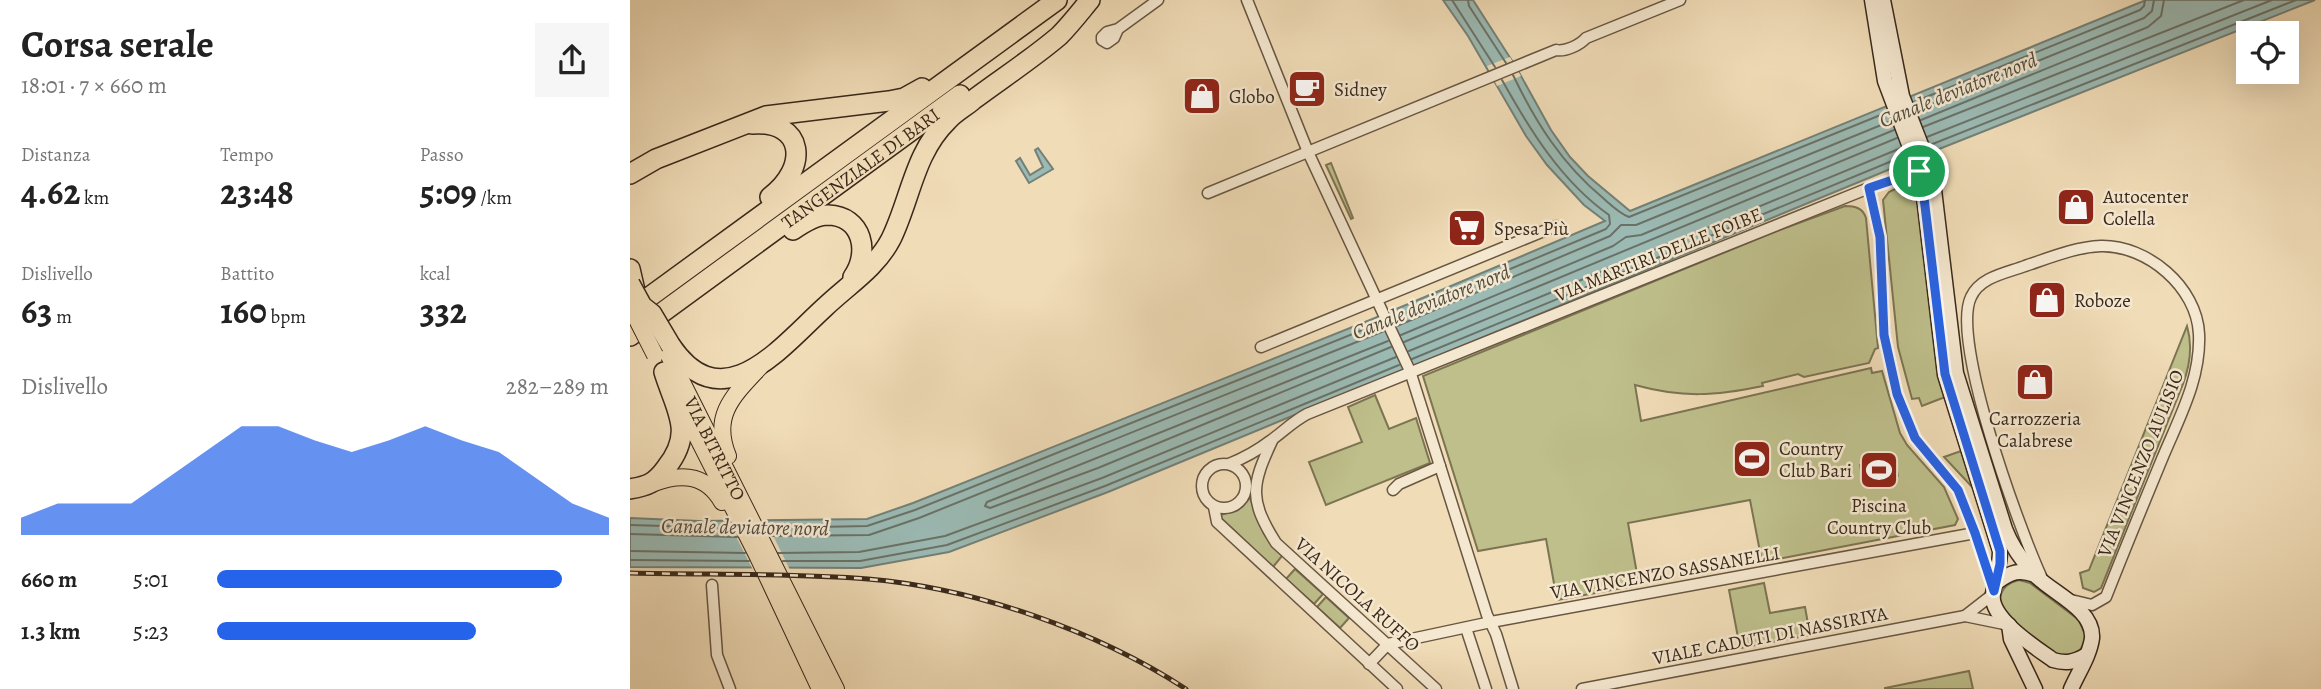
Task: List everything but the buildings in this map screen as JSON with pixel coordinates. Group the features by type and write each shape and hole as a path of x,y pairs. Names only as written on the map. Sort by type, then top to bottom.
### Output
{"highway":[{"name":"TANGENZIALE DI BARI","path":"634,300 691,267 1057,0"},
{"name":"TANGENZIALE DI BARI","path":"630,336 1090,0"},
{"path":"664,356 711,379 742,376 760,367 870,267 891,239 920,160 948,119 1059,35 1090,0"},
{"path":"630,174 656,159 766,116 904,98 948,69 984,55"},
{"path":"691,267 710,241 779,190 796,167 797,149 785,133 766,123 744,124"},
{"path":"630,165 656,159"},
{"path":"666,310 692,303 799,225 827,215 841,217 851,223 859,233 863,246 863,259 846,287"},
{"path":"630,269 634,300 652,314 682,425 681,444 676,457 654,483 630,489"}],"main road":[{"name":"VIA BITRITTO","path":"664,356 796,623 836,689"},
{"path":"760,367 727,405 722,425 722,440 797,597 796,623"},
{"path":"654,483 685,476 708,484 717,493 775,608 796,623"},
{"name":"VIA BITRITTO","path":"796,623 820,689"}],"street":[{"path":"1118,29 1158,0"},
{"path":"1247,0 1308,152 1410,372 1513,689"},
{"path":"1208,193 1516,66 1556,50 1561,51 1586,38 1680,0"},
{"path":"1872,0 1885,81 1897,98"},
{"path":"1883,0 1897,98 1921,164 1933,184 1956,373 2005,529 2013,548 2039,579"},
{"path":"1921,164 1945,374 2000,551 1993,607 1999,617 2053,660 2064,663 2085,656"},
{"name":"VIA MARTIRI DELLE FOIBE","path":"1230,464 1250,455 1292,422 1307,414 1869,188 1921,164"},
{"path":"1869,188 1880,237 1884,335 1897,394 1915,438 1958,490 1994,589"},
{"path":"1261,347 1379,304 1556,226"},
{"name":"VIA VINCENZO AULISIO","path":"2039,579 1977,392 1966,323 1971,297 1985,280 2061,254 2102,246 2136,253 2165,269 2186,293 2199,331 2197,374 2106,597 2092,605 2063,597"},
{"name":"VIA NICOLA RUFFO","path":"1273,439 1256,480 1256,496 1260,518 1276,543 1436,689"},
{"path":"1256,496 1246,487 1242,473 1230,464 1209,469 1202,482 1204,497 1214,507 1217,522 1397,689"},
{"path":"1393,490 1399,484 1440,466"},
{"path":"1214,507 1229,508 1236,505 1246,487 1256,480"},
{"name":"VIA VINCENZO SASSANELLI","path":"1388,645 1491,622 1975,533"},
{"path":"1275,576 1291,558"},
{"path":"1965,616 2009,573 2022,570 2039,579 2082,613 2089,622 2092,635 2071,689"},
{"path":"712,585 717,654 730,689"},
{"path":"1965,616 2009,625"},
{"name":"VIALE CADUTI DI NASSIRIYA","path":"1582,689 1965,616"},
{"path":"2009,625 2011,639 2035,689"},
{"path":"1466,628 1486,689"},
{"path":"1369,664 1388,645"},
{"path":"2027,670 2029,689"}],"green space":[{"path":"1331,163 1353,218 1351,219 1326,165"},
{"path":"1901,186 1912,187 1917,193 1945,397 1922,406 1919,398 1912,399 1898,347 1883,200 1889,192"},
{"path":"1845,206 1858,208 1866,218 1878,348 1869,363 1804,377 1798,374 1762,383 1763,386 1714,394 1683,394 1635,385 1641,421 1871,368 1872,373 1882,371 1900,433 1907,445 1944,487 1958,519 1955,525 1762,562 1750,500 1628,523 1639,585 1557,600 1546,539 1478,551 1423,376 1772,233"},
{"path":"2187,326 2190,355 2183,384 2101,588 2094,592 2083,588 2080,573 2089,570"},
{"path":"1375,395 1389,429 1416,418 1430,463 1326,505 1309,462 1362,442 1348,407"},
{"path":"1961,451 1974,489 1944,457"},
{"path":"1250,498 1264,534 1282,556 1273,567 1220,515 1238,510"},
{"path":"1295,569 1323,594 1314,604 1286,579"},
{"path":"2019,580 2030,583 2079,620 2086,637 2073,655 2055,654 2006,617 2000,605 2001,594 2007,585"},
{"path":"1764,583 1770,613 1805,607 1810,635 1740,648 1729,590"},
{"path":"1326,597 1349,618 1340,628 1317,607"},
{"path":"1969,671 1973,689 1885,689 1885,688"}],"water":[{"name":"Canale deviatore nord","path":"1443,0 1473,0 1570,157 1630,211 2146,0 2315,0 2262,21 2236,21 2236,31 1934,151 1108,492 949,552 861,568 630,567 630,518 699,521 867,519 1375,318 1605,221 1584,205 1547,165 1526,136 1468,36"},
{"path":"1038,148 1053,169 1029,183 1016,161 1020,158 1030,175 1043,167 1035,150"},
{"name":"Piscina Country Club","path":"1895,459 1898,476 1863,482 1860,465"}],"pier":[{"path":"1510,57 1521,76 1497,86 1487,66"},
{"path":"726,517 764,517 791,572 754,572"}],"railway":[{"path":"630,573 838,577 909,584 950,592 992,602 1074,631 1151,668 1186,689"}],"place":[{"name":"Sidney","path":"1307,89"},
{"name":"Globo","path":"1202,96"},
{"name":"Autocenter Colella","path":"2076,207"},
{"name":"Spesa Più","path":"1467,228"},
{"name":"Roboze","path":"2047,300"},
{"name":"Carrozzeria Calabrese","path":"2035,382"},
{"name":"Country Club Bari","path":"1752,459"},
{"name":"Piscina Country Club","path":"1879,470"}],"route":[{"path":"1919,171 1945,374 2000,551 1994,591 1958,490 1915,438 1907,422 1897,394 1884,335 1880,237 1869,188 1919,171"}]}
